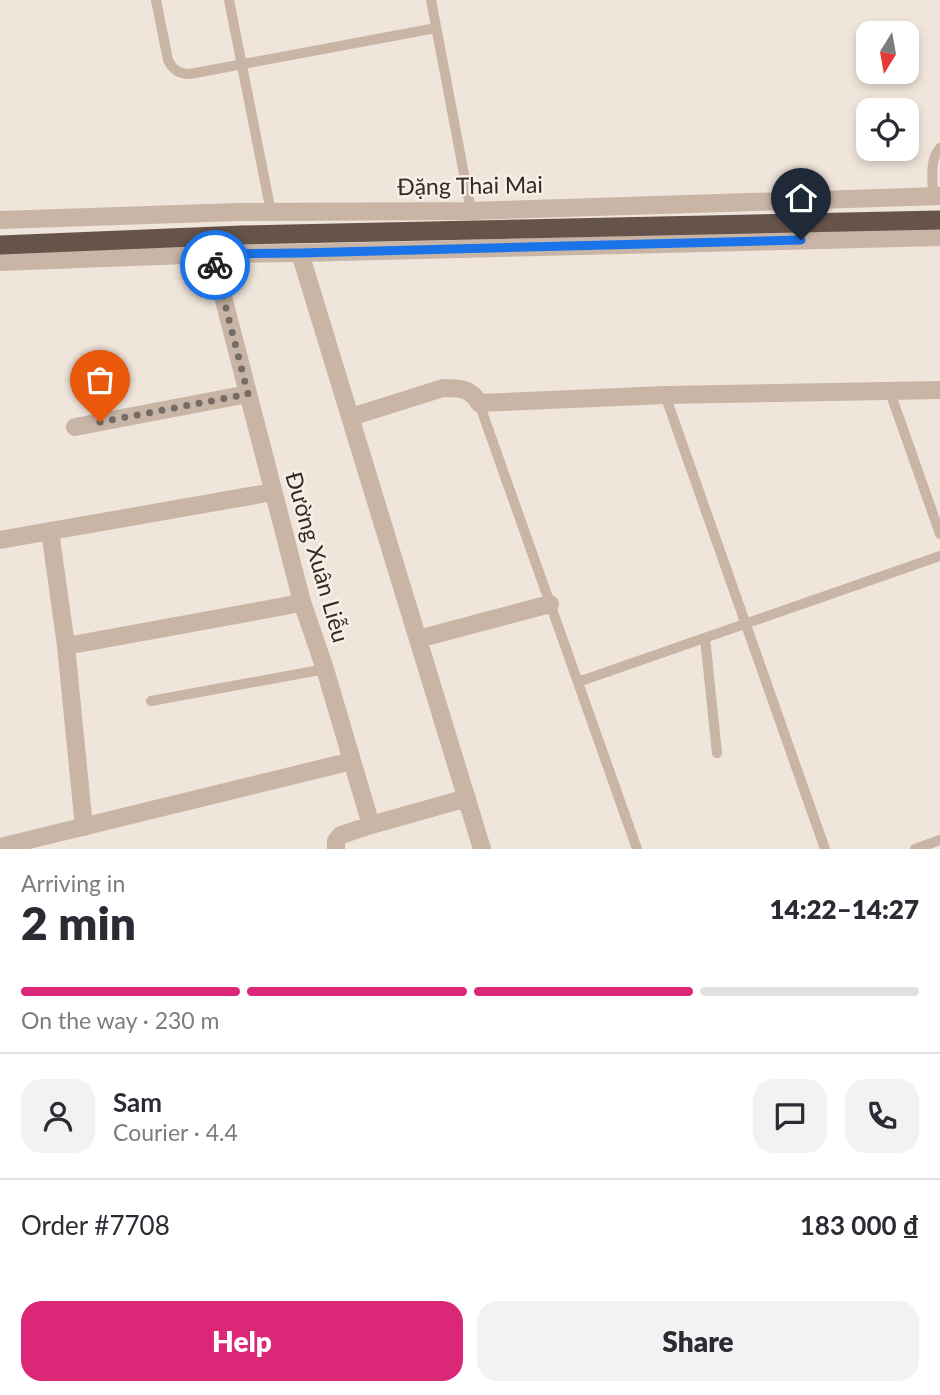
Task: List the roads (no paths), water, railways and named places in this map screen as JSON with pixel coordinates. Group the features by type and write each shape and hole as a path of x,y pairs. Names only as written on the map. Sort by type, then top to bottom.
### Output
{"highway":[{"name":"Đặng Thai Mai","path":"0,245 242,235 940,220"}],"street":[{"name":"Đặng Thai Mai","path":"0,220 271,212 471,211 937,196"},
{"path":"19,220 21,261"},
{"path":"0,261 940,237"},
{"path":"300,253 482,849"},
{"name":"Đường Xuân Liễu","path":"212,254 302,602 325,669 371,825"},
{"path":"351,416 443,388 471,392 479,403 665,395 940,390"},
{"path":"75,427 248,394"},
{"path":"0,540 274,492"},
{"path":"50,531 66,646 84,827"},
{"path":"66,646 302,602"},
{"path":"418,639 551,604"},
{"path":"0,847 352,761"},
{"path":"335,849 336,841 341,835 467,798"}],"lane":[{"path":"156,0 168,60 177,72 190,74 436,28"},
{"path":"229,0 271,212"},
{"path":"431,0 471,211"},
{"path":"937,196 934,157 936,150 940,148"},
{"path":"890,392 940,534"},
{"path":"665,395 825,849"},
{"path":"479,403 637,849"},
{"path":"578,682 940,556"},
{"path":"705,638 717,752"},
{"path":"151,701 325,669"},
{"path":"915,849 940,841"}]}
